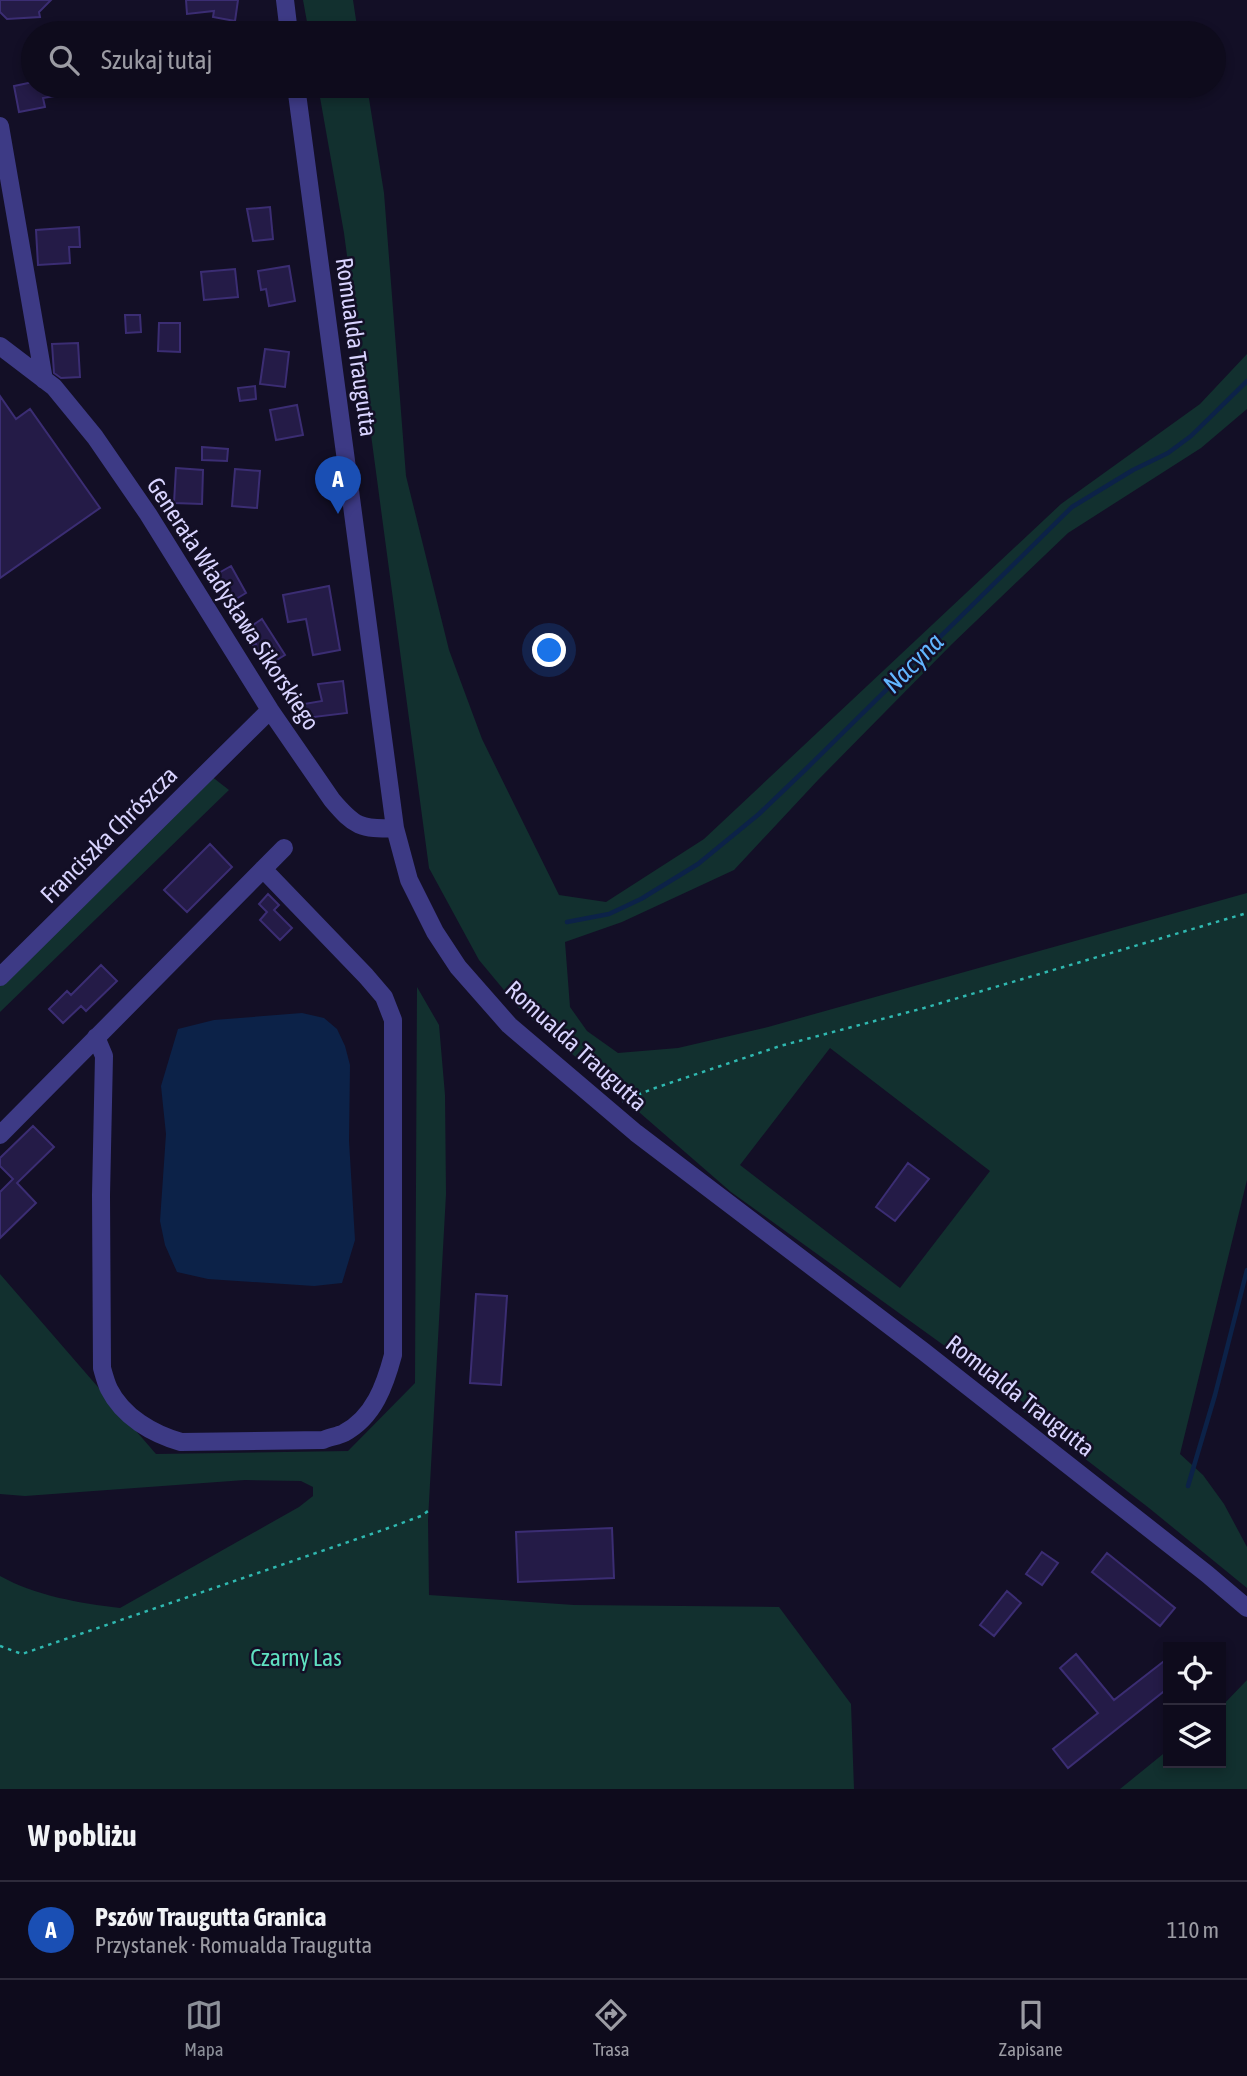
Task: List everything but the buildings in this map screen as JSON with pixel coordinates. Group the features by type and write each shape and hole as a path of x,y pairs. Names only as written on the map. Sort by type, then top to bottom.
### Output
{"street":[{"path":"285,0 288,21"},
{"name":"Romualda Traugutta","path":"298,98 396,828 415,895 457,967 509,1026 636,1133 923,1351 1247,1608"},
{"path":"0,126 44,380"},
{"name":"Generała Władysława Sikorskiego","path":"0,346 54,387 95,437 148,514 270,710 332,800 342,812 362,827 396,828"},
{"name":"Franciszka Chrószcza","path":"0,977 270,710"},
{"path":"0,1135 284,848"},
{"path":"96,1037 104,1056 102,1368 110,1390 141,1424 161,1436 181,1441 323,1440 344,1433 365,1417 380,1396 393,1355 393,1020 384,997 366,976 263,869"}],"path":[{"path":"607,1108 655,1088 780,1046 924,1008 1247,914"},
{"path":"0,1646 22,1654 383,1531 428,1511"}],"green space":[{"path":"303,0 353,0 356,21 307,21"},
{"path":"320,98 369,98 384,193 406,476 449,650 482,739 559,895 606,902 704,839 1061,504 1200,404 1247,354 1247,409 1201,448 1068,533 952,644 734,870 622,922 565,942 570,1007 587,1031 618,1053 678,1048 768,1027 1247,893 1247,1180 1180,1454 1203,1475 1224,1504 1247,1547 1247,1588 1023,1411 1024,1403 731,1192 518,1007 479,960 429,868 344,233","holes":["830,1048 990,1171 900,1288 740,1165"]},
{"path":"211,776 229,790 0,1012 0,986"},
{"name":"Czarny Las","path":"417,987 439,1025 445,1095 446,1194 428,1520 429,1595 574,1605 779,1607 851,1704 854,1789 0,1789 0,1576 43,1594 120,1608 299,1507 313,1496 313,1487 301,1481 245,1480 25,1496 0,1494 0,1274 156,1454 348,1451 415,1383"},
{"path":"1247,1680 1247,1789 1120,1789 1163,1754 1163,1768 1226,1768 1226,1702"}],"water":[{"path":"302,1013 324,1018 337,1029 350,1065 349,1141 355,1240 342,1283 314,1286 208,1279 177,1272 165,1245 160,1221 166,1134 161,1086 178,1029 214,1020"}],"waterway":[{"name":"Nacyna","path":"567,922 609,914 641,899 698,864 759,814 1072,507 1133,470 1168,453 1191,436 1247,381"},
{"path":"1188,1486 1247,1270"}],"place":[{"name":"Pszów Traugutta Granica","path":"338,514"}]}
